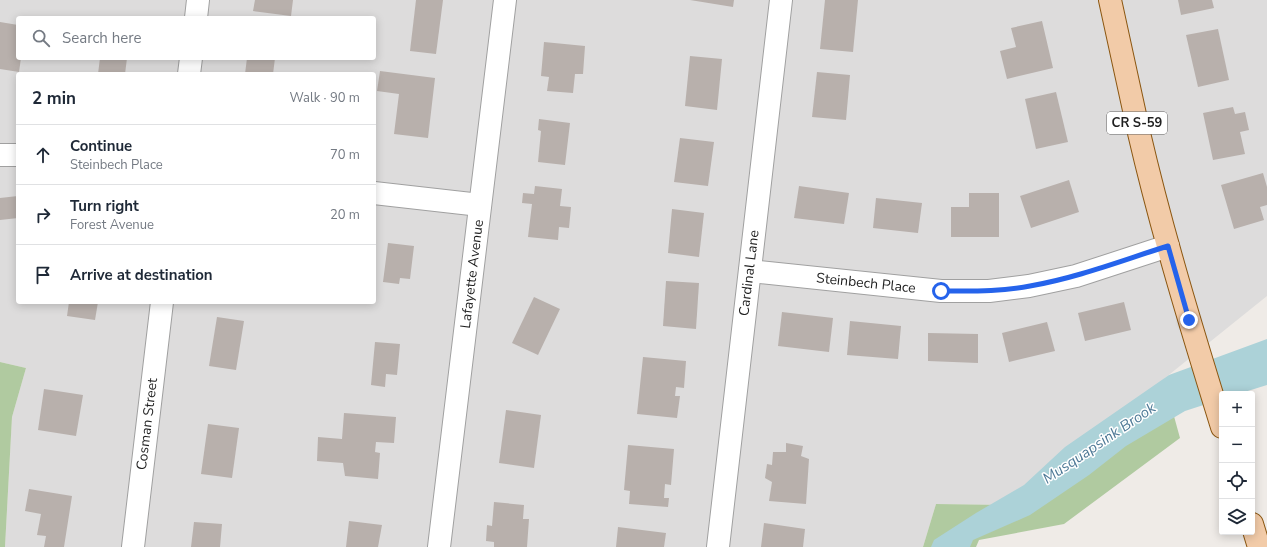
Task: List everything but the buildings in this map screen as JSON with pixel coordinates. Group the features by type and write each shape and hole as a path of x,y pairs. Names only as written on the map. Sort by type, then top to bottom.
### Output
{"main road":[{"name":"CR S-59","path":"1110,0 1140,134 1168,246 1219,417"},
{"path":"1255,534 1259,547"}],"street":[{"path":"196,16 198,0"},
{"name":"Lafayette Avenue","path":"439,547 505,0"},
{"name":"Cardinal Lane","path":"718,547 781,0"},
{"path":"189,72 191,60"},
{"path":"0,155 16,155"},
{"path":"376,193 480,205"},
{"name":"Steinbech Place","path":"750,271 941,291 989,291 1030,286 1076,276 1168,246"},
{"name":"Cosman Street","path":"133,547 162,304"}],"shaded area":[{"path":"0,0 1267,0 1267,296 1007,505 936,504 923,547 5,547 12,417 26,368 0,362"}],"green space":[{"path":"0,362 26,368 12,417 5,547 0,547"},
{"path":"1172,409 1180,438 1064,524 979,540 976,547 923,547 936,504 1007,505"}],"water":[{"name":"Musquapsink Brook","path":"1267,339 1267,385 1248,391 1219,391 1219,400 1185,411 1126,446 1089,475 1030,515 973,540 970,547 931,547 934,540 1024,485 1065,447 1169,375"}],"route":[{"path":"941,291 989,291 1030,286 1076,276 1168,246 1189,320"}]}
